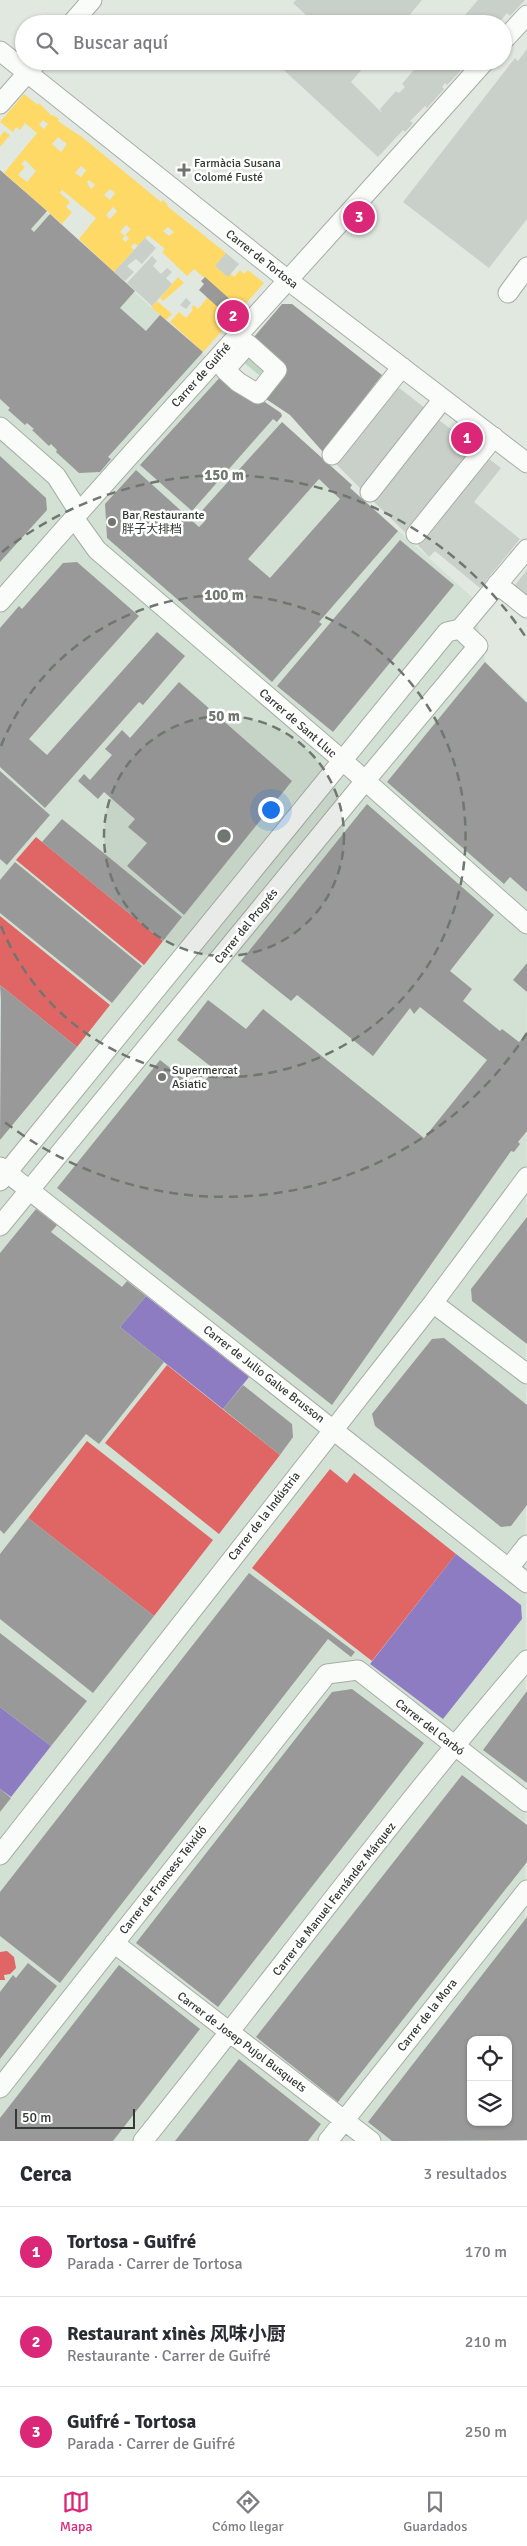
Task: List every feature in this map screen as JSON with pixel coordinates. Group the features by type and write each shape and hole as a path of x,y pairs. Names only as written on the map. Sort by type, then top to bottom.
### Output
{"street":[{"path":"79,15 92,0"},
{"path":"512,31 527,15"},
{"name":"Carrer de Tortosa","path":"0,51 15,58"},
{"path":"0,104 30,70"},
{"name":"Carrer de Tortosa","path":"37,70 288,281 527,463"},
{"name":"Carrer de Guifré","path":"0,602 477,70"},
{"path":"508,293 527,267"},
{"path":"332,455 402,367"},
{"path":"370,492 443,398"},
{"name":"Carrer de Sant Lluc","path":"0,427 56,476 97,550 342,760 527,924"},
{"path":"416,534 494,437"},
{"path":"2,1173 447,632 460,629 527,549"},
{"path":"497,584 527,608"},
{"name":"Carrer del Progrés","path":"0,1226 478,646 460,629"},
{"name":"Carrer de Julio Galve Brusson","path":"2,1173 31,1190 334,1428 527,1583"},
{"name":"Carrer de la Indústria","path":"0,1854 433,1303 527,1177"},
{"path":"433,1303 527,1374"},
{"path":"509,1568 527,1545"},
{"name":"Carrer de Manuel Fernández Márquez","path":"143,2141 230,2034 453,1746 527,1660"},
{"name":"Carrer del Carbó","path":"327,1674 358,1670 527,1802"},
{"name":"Carrer de Francesc Teixidó","path":"0,2088 327,1674"},
{"name":"Carrer de la Mora","path":"328,2141 527,1890"},
{"name":"Carrer de Josep Pujol Busquets","path":"114,1943 371,2141"}],"shaded area":[{"path":"0,171 473,598 485,662 527,701 525,2141 0,2141"},
{"path":"251,352 268,365 259,375 243,362"}],"building: Viviendas":[{"path":"24,94 38,105 39,103 52,116 59,119 58,121 82,137 161,202 163,200 167,206 226,253 215,266 228,277 230,273 234,277 240,270 244,274 248,270 264,283 241,309 194,269 187,276 162,252 165,249 148,235 138,246 134,243 131,247 134,250 114,272 79,239 96,218 62,190 60,193 70,202 66,207 72,212 62,224 4,173 37,133 25,123 20,130 16,127 13,132 0,122","holes":["43,120 48,124 44,129 39,125","58,137 67,144 61,152 52,144","25,160 36,171 27,182 18,175 25,167 21,164","81,166 86,170 81,177 75,173","89,180 95,185 91,189 87,182","110,189 115,193 110,200 104,195","113,207 117,211 110,219 106,215","126,225 131,229 125,235 129,238 126,242 122,239 125,236 120,232","168,227 174,232 169,236 163,231"]},
{"path":"4,131 10,135 0,147 0,137"},
{"path":"178,277 184,283 163,301 160,298"},
{"path":"208,297 232,320 203,352 170,322 179,312 186,318 193,310 191,308 194,305 198,309"},
{"path":"157,301 172,314 166,320 151,307"}],"building: Comercios":[{"path":"36,837 163,941 144,965 16,860"},
{"path":"0,916 110,1005 77,1047 0,985"},
{"path":"167,1365 280,1455 219,1534 105,1443"},
{"path":"87,1441 213,1540 154,1616 28,1518"},
{"path":"330,1469 347,1483 354,1473 456,1554 372,1661 252,1568"},
{"path":"7,1951 14,1957 16,1968 10,1974 4,1975 5,1980 0,1980 0,1952"}],"building: Oficinas":[{"path":"146,1296 249,1377 223,1409 120,1327"},
{"path":"456,1554 521,1605 522,1619 443,1719 370,1664"},
{"path":"0,1707 51,1746 11,1797 0,1789"}],"building: Industria":[{"path":"0,170 47,211 31,229 34,232 50,214 135,291 120,308 146,331 160,315 203,352 108,457 111,459 100,472 79,473 56,452 57,450 51,444 49,446 32,430 34,429 27,423 25,425 8,410 10,408 0,399"},
{"path":"205,277 241,309 232,320 199,290 204,284 201,281"},
{"path":"282,304 292,304 382,375 323,452 290,415 260,395 278,370 248,344"},
{"path":"223,374 281,413 282,416 277,422 273,419 192,511 140,465"},
{"path":"282,422 352,485 350,488 398,531 319,622 322,624 272,682 107,538 105,504 136,470 199,527 205,521 198,515","holes":["319,479 340,499 270,578 248,559"]},
{"path":"0,456 46,498 47,510 0,562"},
{"path":"400,540 454,585 333,732 277,686"},
{"path":"77,562 139,616 29,739 47,755 157,632 185,656 143,705 139,702 45,808 0,767 0,628 19,606 22,609 63,563"},
{"path":"485,662 527,703 527,892 510,877 504,884 387,782"},
{"path":"179,682 292,781 184,915 127,866 147,843 128,827 135,819 104,792 98,799 78,781 84,774 90,780 112,755 105,749 122,730 130,738"},
{"path":"0,771 50,815 7,865 0,859"},
{"path":"367,804 494,915 450,971 472,989 463,1001 500,1031 502,1029 519,1042 527,1033 527,1131 518,1142 520,1144 514,1152 511,1151 332,1405 57,1188 160,1060 198,1090 214,1069 177,1040 208,1000 246,1029 263,1009 424,1138 487,1060 420,1007 414,1014 410,1008 373,1056 297,995 291,1001 241,961"},
{"path":"62,819 182,917 163,941 42,842"},
{"path":"15,862 142,966 112,1003 0,913 0,880"},
{"path":"527,963 527,992 513,980"},
{"path":"0,985 77,1047 0,1140 1,1000"},
{"path":"36,1209 57,1225 51,1232 122,1287 127,1281 146,1296 120,1327 164,1362 99,1444 86,1434 4,1534 0,1530 0,1253"},
{"path":"527,1217 527,1344 472,1301 471,1289"},
{"path":"444,1338 527,1405 527,1505 511,1526 501,1527 375,1426 372,1414 432,1339"},
{"path":"243,1385 292,1424 293,1437 280,1455 223,1409"},
{"path":"28,1518 154,1616 93,1693 0,1619 0,1554"},
{"path":"249,1573 355,1652 351,1657 328,1639 60,1983 0,1936 0,1892"},
{"path":"0,1633 87,1701 51,1746 0,1707"},
{"path":"352,1689 424,1743 218,2007 136,1943 332,1692"},
{"path":"527,1691 527,1783 483,1750"},
{"path":"462,1775 527,1825 527,1862 338,2102 256,2037"},
{"path":"0,1789 11,1798 0,1812"},
{"path":"527,1917 527,2140 392,2141 368,2122"},
{"path":"28,1963 57,1986 0,2059 0,1992 13,1975 16,1978"},
{"path":"119,1965 200,2029 113,2141 0,2141 0,2118"},
{"path":"239,2059 321,2124 308,2141 175,2141"}],"building: Otros":[{"path":"296,0 422,0 410,15 306,15 293,3"},
{"path":"478,0 525,0 511,15 507,13 505,15 465,15"},
{"path":"527,49 527,219 489,268 403,202 506,70 512,70 512,62 515,58 518,61"},
{"path":"284,70 361,70 351,82 382,113 380,109 396,91 399,93 405,87 402,84 414,70 461,70 447,85 445,83 442,87 444,89 427,108 425,106 410,121 413,123 405,132 403,130 378,157"},
{"path":"145,238 156,248 142,264 136,259 127,266 134,272 125,281 114,272"},
{"path":"226,253 239,264 228,277 215,266"},
{"path":"152,256 157,261 153,266 161,274 167,268 172,272 166,278 172,284 152,306 127,283"},
{"path":"186,298 191,303 186,309 180,305"},
{"path":"394,384 425,408 361,489 334,462"},
{"path":"432,415 475,447 406,533 372,500"},
{"path":"485,456 501,468 474,502 520,539 480,588 435,551 429,557 417,544"},
{"path":"527,570 527,601 512,589"}],"place":[{"name":"Farmàcia Susana Colomé Fusté","path":"184,170"},
{"name":"Guifré - Tortosa","path":"359,217"},
{"name":"Restaurant xinès 风味小厨","path":"233,316"},
{"name":"Tortosa - Guifré","path":"467,438"},
{"name":"Bar Restaurante 胖子大排档","path":"112,522"},
{"name":"Supermercat Asiatic","path":"162,1077"}]}
